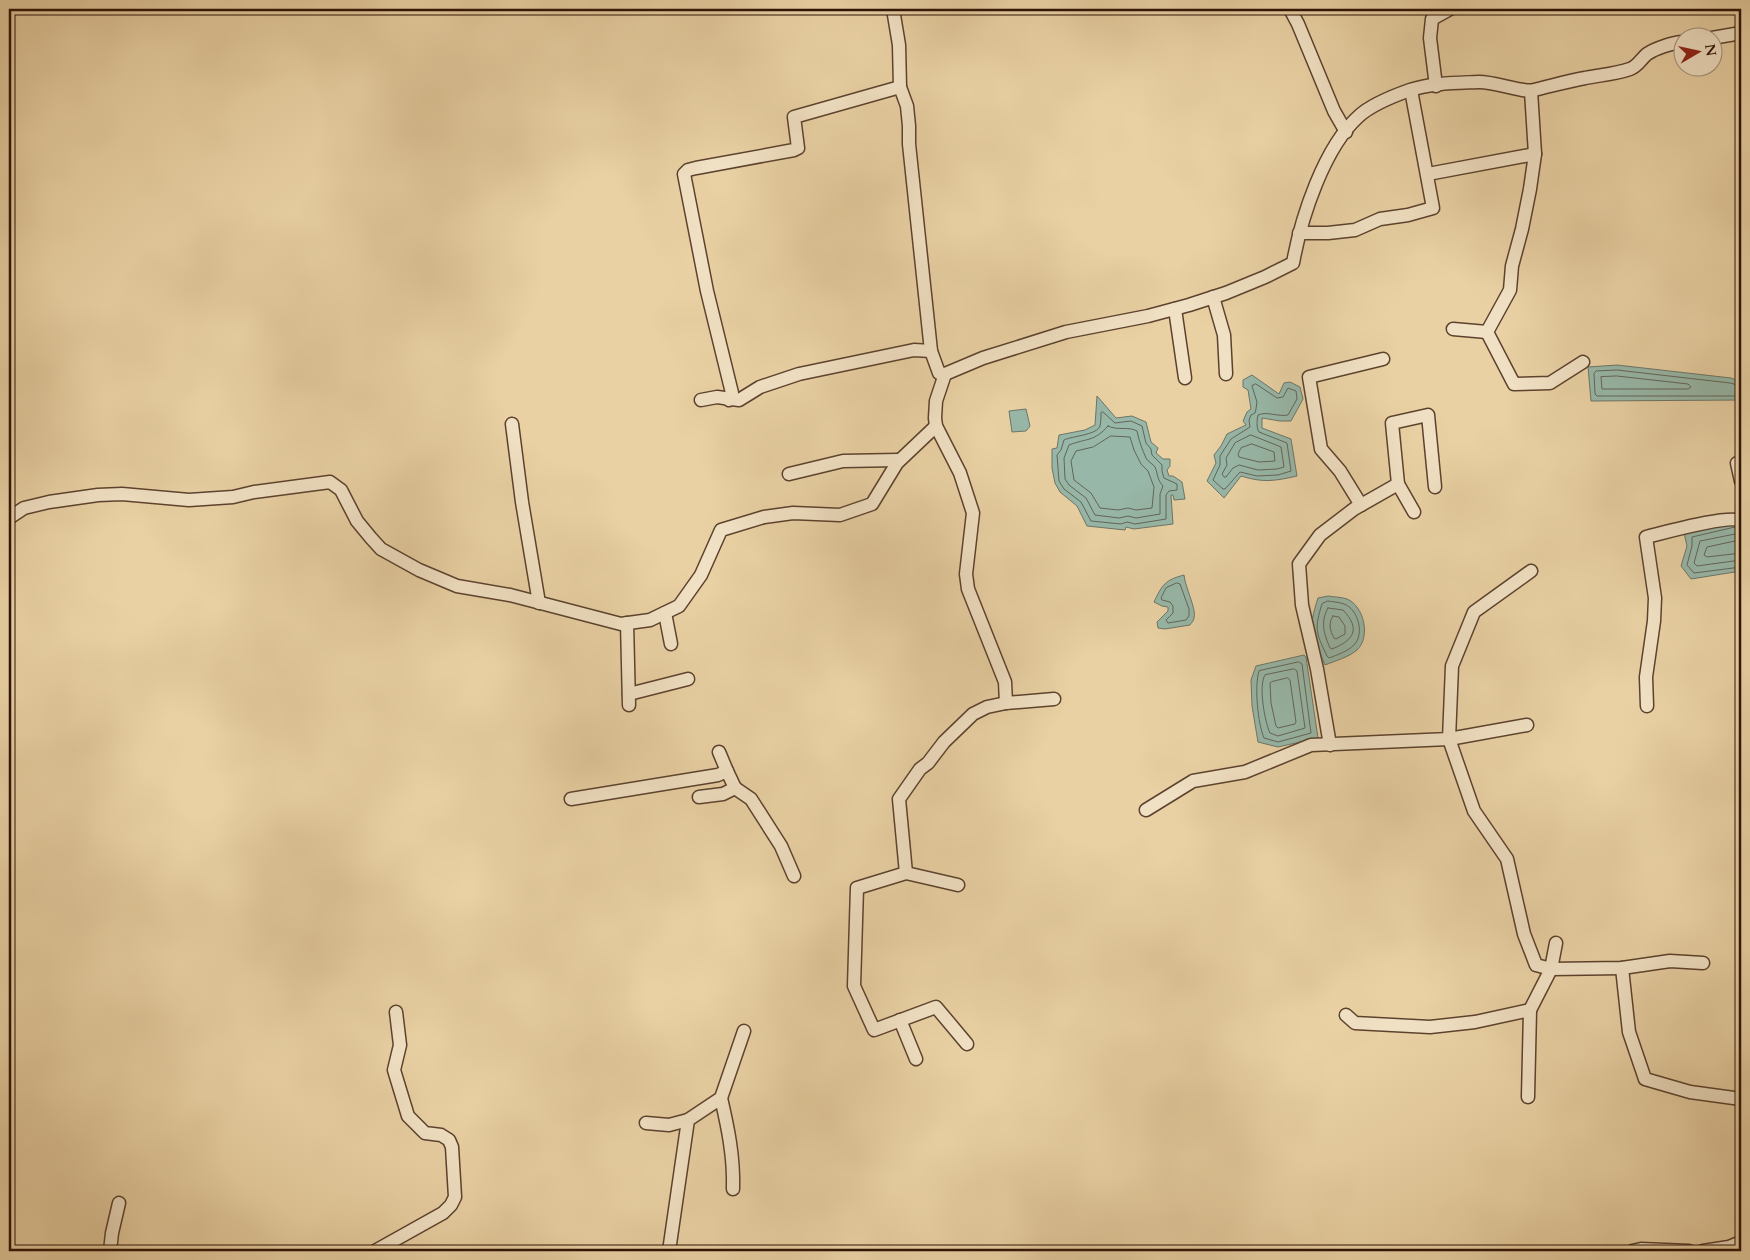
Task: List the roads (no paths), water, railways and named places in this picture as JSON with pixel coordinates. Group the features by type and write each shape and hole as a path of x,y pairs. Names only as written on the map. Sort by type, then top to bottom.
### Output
{"street":[{"path":"893,9 899,45 900,87 907,106 909,144 931,351 939,374 945,374 983,358 1066,332 1175,309 1265,277 1293,263 1307,206 1321,174 1339,140 1359,116 1373,107 1411,90 1436,86 1481,82 1531,91 1635,68 1648,54 1672,44"},
{"path":"1290,9 1334,111 1346,132"},
{"path":"1436,86 1430,38 1432,19 1450,9"},
{"path":"1722,36 1741,33"},
{"path":"729,400 732,393 707,290 684,174 688,170 696,168 794,150 798,148 798,143 794,117 900,87"},
{"path":"1299,233 1328,233 1355,230 1380,220 1433,208 1411,90"},
{"path":"1488,332 1510,290 1512,266 1522,229 1535,154 1531,91"},
{"path":"1428,174 1535,154"},
{"path":"1213,297 1224,335 1226,374"},
{"path":"1175,309 1185,378"},
{"path":"1453,329 1488,332"},
{"path":"1488,332 1514,384 1550,383 1583,362"},
{"path":"701,400 717,397 739,400 760,387 800,374 914,350 931,351"},
{"path":"1361,505 1340,471 1321,448 1310,378 1383,359"},
{"path":"945,374 936,401 936,426 960,473 974,513 966,574 968,589 1005,682 1006,703"},
{"path":"1414,512 1398,484 1392,423 1428,415 1435,487"},
{"path":"512,424 522,502 539,602"},
{"path":"9,518 24,508 49,502 98,495 122,494 189,500 233,497 254,492 330,482 341,490 357,521 381,549 435,578 457,586 510,595 621,624 650,620 679,606 701,575 721,530 764,517 793,513 840,515 872,504 899,460 936,426"},
{"path":"790,474 843,461 899,460"},
{"path":"1738,463 1741,481"},
{"path":"1330,745 1317,670 1302,605 1299,564 1320,535 1361,505 1398,484"},
{"path":"1646,706 1646,677 1654,621 1655,598 1646,537 1713,522 1738,518 1741,520"},
{"path":"1531,570 1474,612 1452,666 1449,739 1474,811 1507,859 1524,934 1536,965 1551,969 1622,968 1670,961 1703,963"},
{"path":"665,613 671,644"},
{"path":"627,623 629,699 688,680"},
{"path":"906,873 899,799 920,769 928,763 944,742 973,714 987,707 1006,703 1054,699"},
{"path":"1146,810 1193,781 1246,772 1310,745 1449,739 1527,725"},
{"path":"718,752 735,788 751,800 781,846 794,876"},
{"path":"571,799 718,774 727,770"},
{"path":"699,797 724,794 735,788"},
{"path":"958,885 906,873 857,888 854,986 874,1030 936,1007 967,1044"},
{"path":"1528,1097 1530,1010 1551,969 1556,944"},
{"path":"1622,968 1629,1032 1645,1080 1690,1092 1741,1099"},
{"path":"1346,1015 1355,1023 1430,1027 1475,1022 1530,1010"},
{"path":"375,1251 443,1213 455,1196 452,1147 449,1140 441,1135 425,1133 419,1128 408,1116 400,1094 394,1070 400,1045 396,1012"},
{"path":"900,1020 916,1060"},
{"path":"733,1189 734,1167 729,1132 721,1098 744,1031"},
{"path":"646,1123 669,1125 688,1120 721,1098"},
{"path":"669,1251 688,1120"},
{"path":"110,1251 119,1203"},
{"path":"1703,1251 1729,1247 1741,1242"},
{"path":"1632,1251 1641,1249 1689,1251"}],"water":[{"path":"1617,365 1731,378 1741,382 1741,400 1591,401 1588,367"},
{"path":"1252,375 1279,394 1284,383 1290,382 1300,387 1303,399 1291,421 1262,418 1262,428 1291,439 1297,476 1282,479 1256,480 1241,476 1224,498 1207,481 1216,463 1214,455 1227,434 1246,425 1243,421 1247,412 1251,409 1248,390 1243,387 1243,380"},
{"path":"1097,396 1116,418 1132,416 1146,422 1151,442 1158,448 1156,453 1163,459 1170,459 1170,466 1167,470 1169,476 1173,476 1182,482 1185,499 1174,500 1173,495 1171,495 1173,524 1134,529 1126,527 1125,530 1087,526 1077,506 1060,492 1055,483 1052,468 1052,449 1057,448 1059,435 1085,430 1095,425"},
{"path":"1026,409 1030,426 1026,431 1012,432 1009,411"},
{"path":"1737,522 1741,524 1741,571 1691,579 1681,566 1687,546 1684,533"},
{"path":"1184,575 1194,610 1194,620 1190,625 1165,629 1158,628 1157,622 1168,611 1168,607 1154,602 1162,587 1168,581"},
{"path":"1328,596 1345,598 1358,608 1364,622 1364,638 1357,650 1346,657 1325,665 1312,633 1312,626 1318,598"},
{"path":"1304,655 1306,657 1318,738 1278,747 1258,742 1252,706 1251,680 1256,666"}]}
